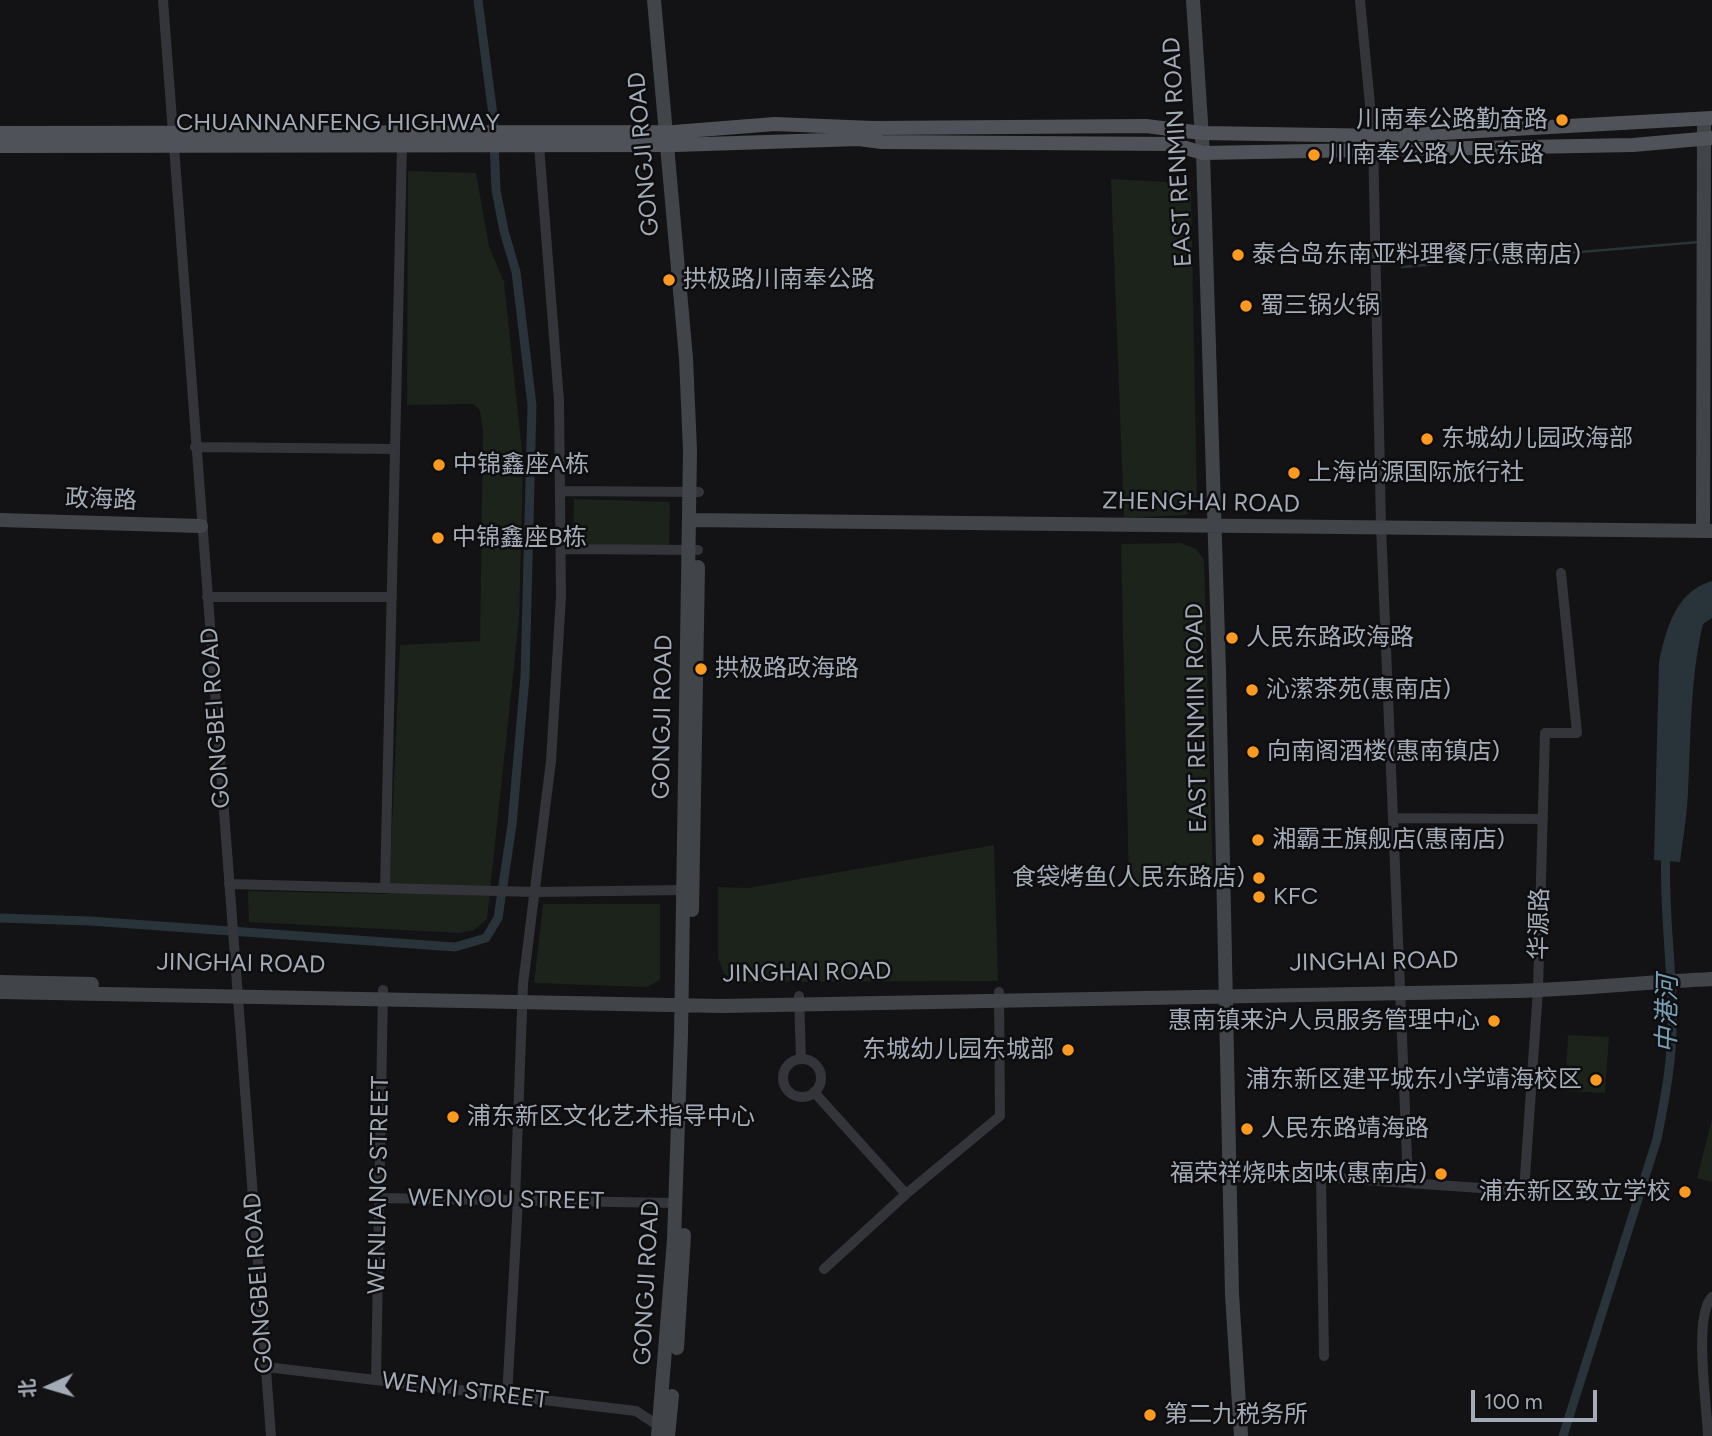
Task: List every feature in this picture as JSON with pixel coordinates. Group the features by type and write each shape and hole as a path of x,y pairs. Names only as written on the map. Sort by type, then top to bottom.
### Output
{"main road":[{"path":"670,139 775,124 873,128 1146,126 1207,133 1373,136 1708,118"},
{"name":"CHUANNANFENG HIGHWAY","path":"0,133 402,145 474,139"},
{"name":"CHUANNANFENG HIGHWAY","path":"0,146 172,139 670,139"},
{"name":"CHUANNANFENG HIGHWAY","path":"510,139 539,145 670,139"},
{"path":"670,139 858,139 882,142 1172,145 1207,153 1633,145 1708,139"}],"street":[{"name":"GONGBEI ROAD","path":"163,0 271,1436"},
{"name":"GONGJI ROAD","path":"654,0 670,139"},
{"name":"GONGJI ROAD","path":"662,1433 681,1295 694,550 694,492 663,0"},
{"name":"EAST RENMIN ROAD","path":"1193,0 1207,133"},
{"name":"EAST RENMIN ROAD","path":"1201,0 1219,525 1230,993 1233,1305 1241,1436"},
{"path":"1239,1177 1321,1177 1408,1183 1381,526 1373,136 1360,0"},
{"path":"1708,118 1703,216 1708,531"},
{"path":"385,888 402,145"},
{"path":"507,1397 523,997 556,707 562,549 556,337 539,145"},
{"path":"195,447 396,449"},
{"path":"562,491 694,492"},
{"name":"政海路","path":"0,520 201,526"},
{"name":"ZHENGHAI ROAD","path":"694,520 1708,531"},
{"path":"562,549 694,550"},
{"name":"GONGJI ROAD","path":"662,1433 686,1001 683,890 694,550"},
{"name":"华源路","path":"1408,1183 1524,1191 1539,986 1545,733 1577,733 1561,573"},
{"path":"207,597 392,597"},
{"path":"1393,818 1543,819"},
{"path":"229,884 536,892 683,890"},
{"name":"JINGHAI ROAD","path":"0,982 237,991 686,1001 1539,986 1604,979 1613,986 1653,981 1712,979"},
{"name":"JINGHAI ROAD","path":"0,992 237,991"},
{"name":"EAST RENMIN ROAD","path":"1230,993 1249,1436"},
{"name":"WENLIANG STREET","path":"376,1380 382,994"},
{"path":"824,1269 906,1194 1000,1116 1000,997"},
{"path":"799,1000 801,1059"},
{"path":"801,1059 810,1060 820,1074 819,1085 814,1092 796,1096 784,1084 785,1068 801,1059"},
{"path":"814,1092 906,1194"},
{"path":"1321,1177 1324,1356"},
{"name":"WENYOU STREET","path":"379,1198 675,1203"},
{"path":"1708,1436 1700,1341 1705,1304 1712,1297"},
{"name":"WENYI STREET","path":"266,1367 636,1412 662,1433"}],"shaded area":[{"path":"408,171 476,173 489,246 504,282 523,460 519,619 487,919 474,930 460,933 249,922 248,891 389,894 400,645 480,641 483,430 480,411 474,404 407,405"},
{"path":"1111,179 1167,182 1191,192 1197,504 1186,515 1124,518"},
{"path":"574,499 670,502 669,546 573,544"},
{"path":"1181,543 1196,549 1204,560 1213,881 1129,887 1121,544"},
{"path":"1712,581 1712,618 1703,624 1696,666 1680,862 1654,860 1659,662 1669,625 1681,602 1700,586"},
{"path":"994,845 998,981 738,982 724,974 718,958 718,887 748,888"},
{"path":"543,904 660,904 660,980 647,987 534,983"},
{"path":"1568,1035 1609,1037 1605,1093 1565,1091"},
{"path":"1712,1119 1712,1182 1697,1178"}],"waterway":[{"path":"0,918 90,921 455,947 486,938 498,918 512,825 525,677 532,405 516,272 496,190 493,115 478,0"},
{"path":"1402,267 1699,242"},
{"name":"中港河","path":"1563,1436 1657,1139 1663,1108 1672,1032 1666,850"}],"place":[{"name":"川南奉公路勤奋路","path":"1562,120"},
{"name":"川南奉公路人民东路","path":"1314,155"},
{"name":"泰合岛东南亚料理餐厅(惠南店)","path":"1238,255"},
{"name":"拱极路川南奉公路","path":"669,280"},
{"name":"蜀三锅火锅","path":"1246,306"},
{"name":"东城幼儿园政海部","path":"1427,439"},
{"name":"中锦鑫座A栋","path":"439,465"},
{"name":"上海尚源国际旅行社","path":"1294,473"},
{"name":"中锦鑫座B栋","path":"438,538"},
{"name":"人民东路政海路","path":"1232,638"},
{"name":"拱极路政海路","path":"701,669"},
{"name":"沁潆茶苑(惠南店)","path":"1252,690"},
{"name":"向南阁酒楼(惠南镇店)","path":"1253,752"},
{"name":"湘霸王旗舰店(惠南店)","path":"1258,840"},
{"name":"食袋烤鱼(人民东路店)","path":"1259,878"},
{"name":"KFC","path":"1259,897"},
{"name":"惠南镇来沪人员服务管理中心","path":"1494,1021"},
{"name":"东城幼儿园东城部","path":"1068,1050"},
{"name":"浦东新区建平城东小学靖海校区","path":"1596,1080"},
{"name":"浦东新区文化艺术指导中心","path":"453,1117"},
{"name":"人民东路靖海路","path":"1247,1129"},
{"name":"福荣祥烧味卤味(惠南店)","path":"1441,1174"},
{"name":"浦东新区致立学校","path":"1685,1192"},
{"name":"第二九税务所","path":"1150,1415"}]}
